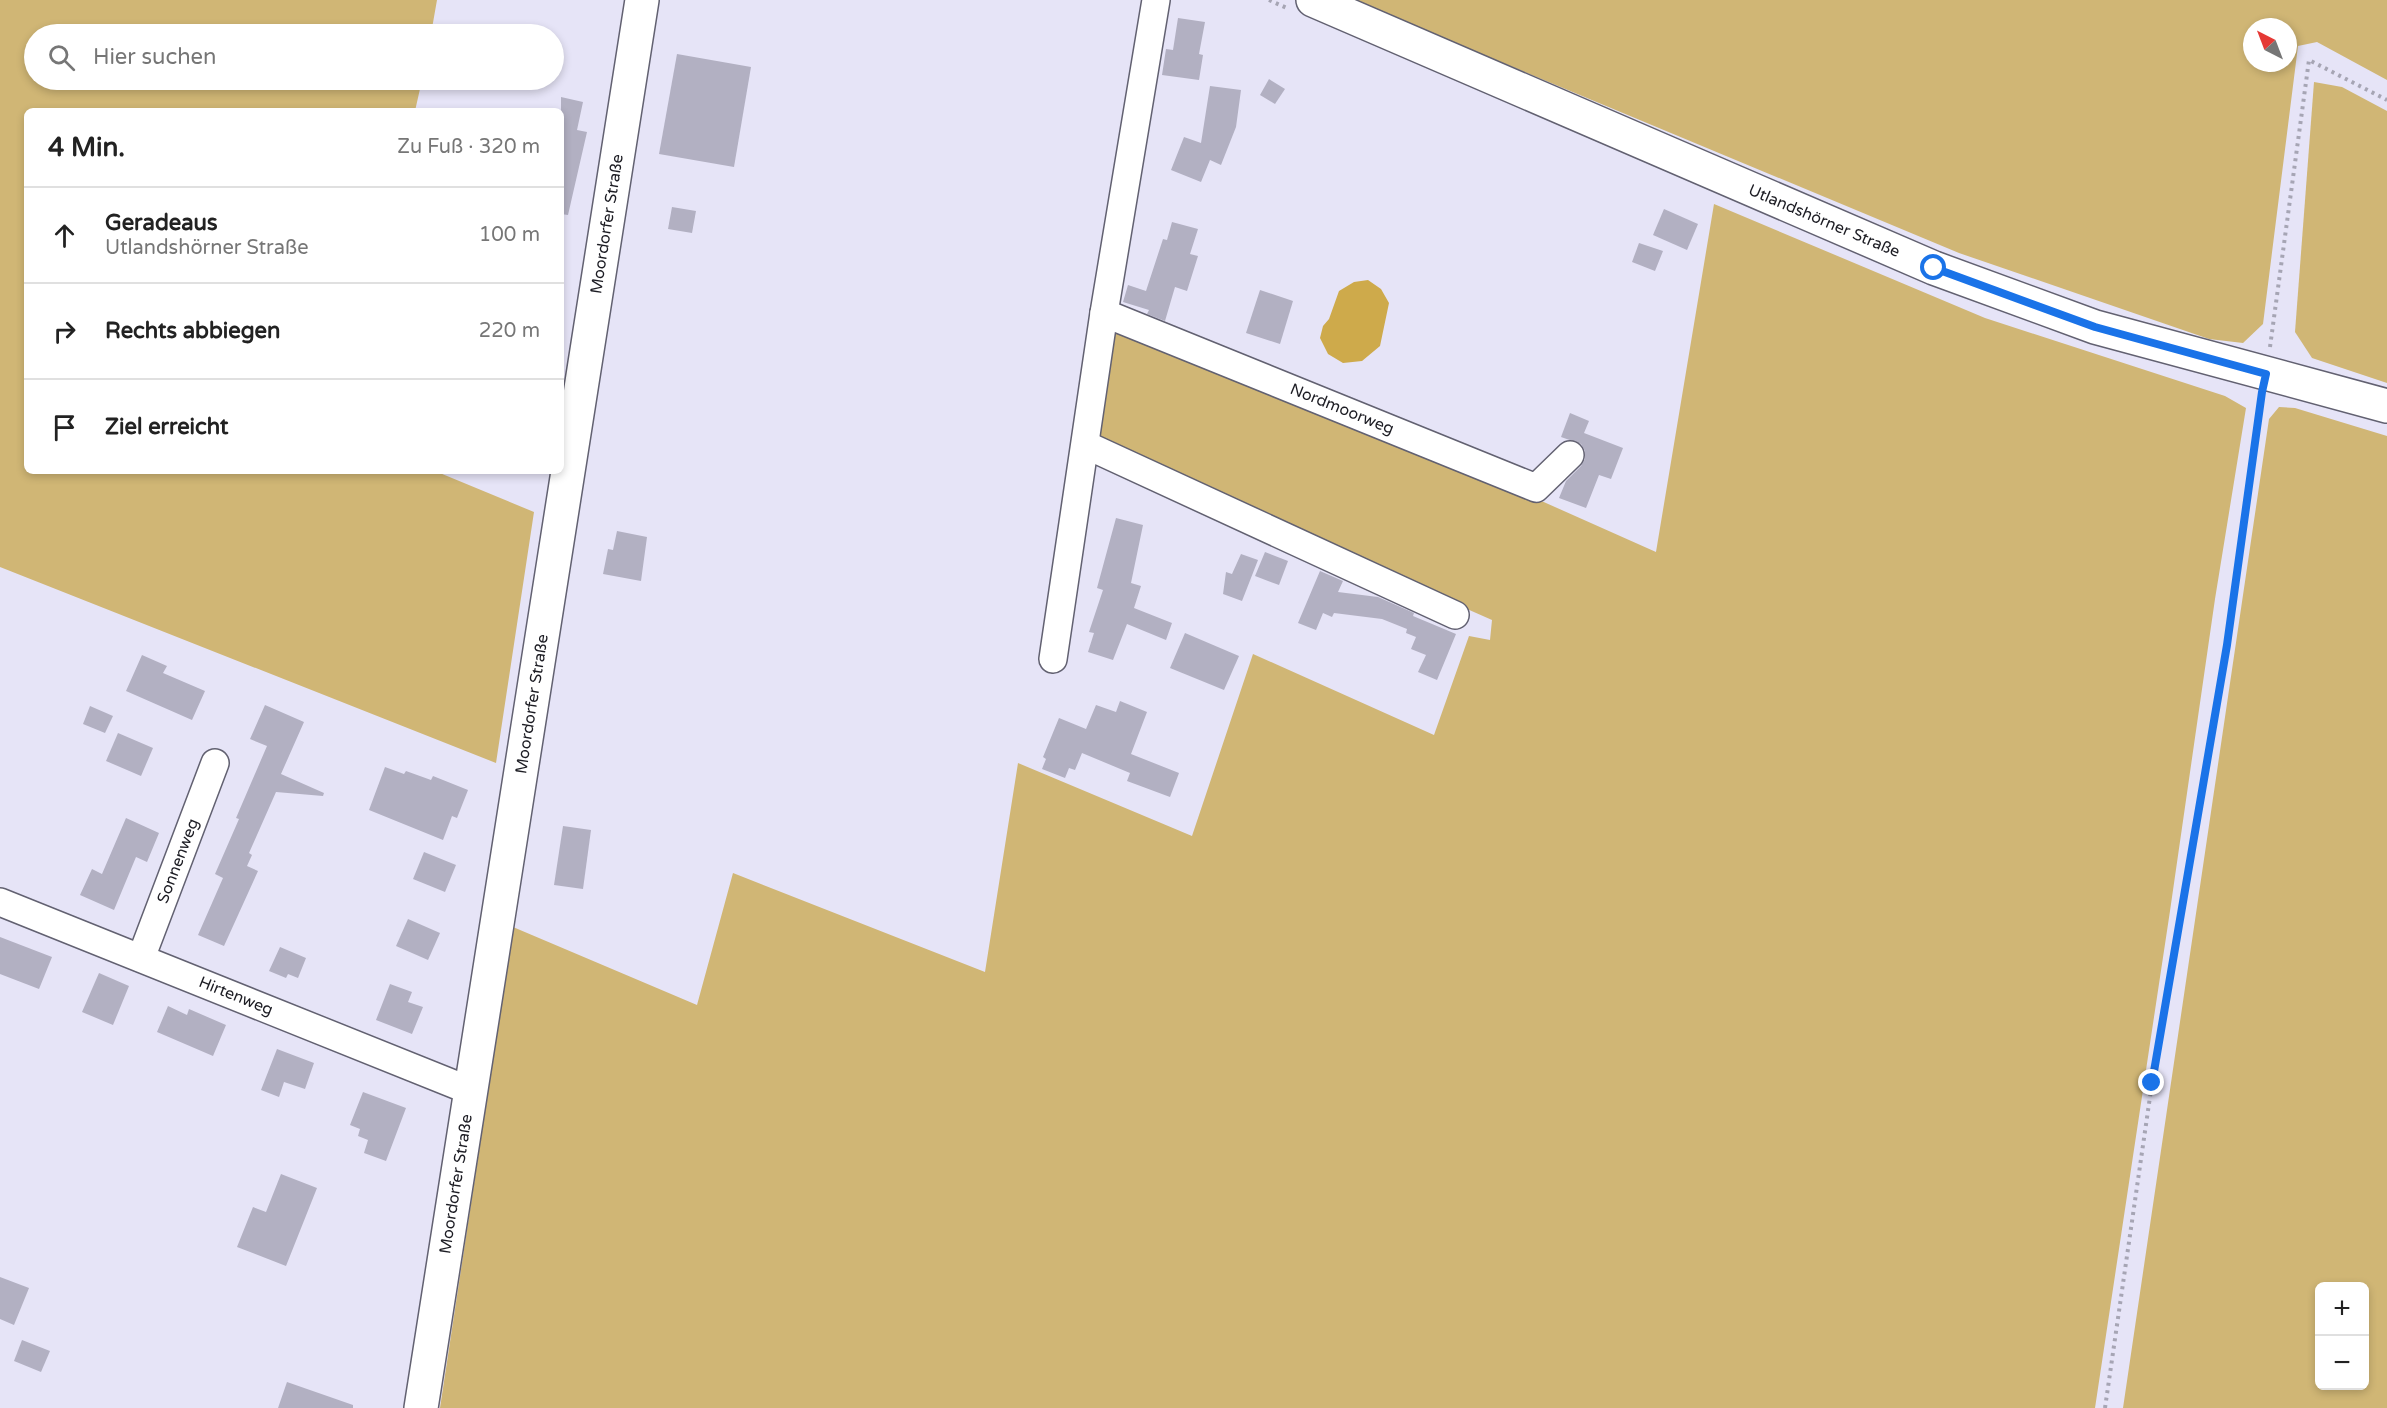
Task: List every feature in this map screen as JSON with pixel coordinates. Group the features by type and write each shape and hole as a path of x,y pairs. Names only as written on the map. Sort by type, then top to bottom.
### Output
{"street":[{"name":"Moordorfer Straße","path":"421,1408 642,0"},
{"path":"1053,659 1104,314 1156,0"},
{"name":"Utlandshörner Straße","path":"1312,0 1934,268 2095,327 2387,406"},
{"name":"Nordmoorweg","path":"1104,314 1536,488 1570,455"},
{"path":"1086,446 1455,615"},
{"name":"Sonnenweg","path":"141,958 215,763"},
{"name":"Hirtenweg","path":"0,902 471,1091"}],"path":[{"path":"2105,1408 2152,1083 2227,645 2309,60 2387,100"}],"shaded area":[{"path":"0,0 437,0 433,24 24,24 24,90 420,90 416,108 24,108 24,474 442,474 534,512 496,763 0,567"},
{"path":"1352,0 2387,0 2387,80 2317,42 2298,46 2297,54 2297,18 2243,18 2243,72 2295,72 2263,324 2243,343 2209,339 1959,253"},
{"path":"2314,82 2342,87 2387,111 2387,383 2312,358 2295,332"},
{"path":"1714,204 1985,318 2225,396 2246,408 2215,599 2095,1408 440,1408 513,927 697,1005 733,873 985,972 1018,763 1192,836 1253,654 1434,735 1469,636 1490,640 1492,620 1098,446 1110,322 1528,495 1656,552"},
{"path":"1368,280 1381,289 1389,303 1380,346 1362,361 1343,363 1328,354 1320,338 1323,326 1329,319 1339,291 1354,282"},
{"path":"2279,407 2295,408 2387,436 2387,1408 2123,1408 2269,419"}],"building":[{"path":"1178,18 1205,22 1199,54 1203,55 1199,80 1162,75 1166,49 1173,50"},
{"path":"677,54 751,67 734,167 659,154"},
{"path":"1269,79 1285,89 1275,104 1260,95"},
{"path":"1210,86 1241,90 1236,127 1221,165 1210,160 1201,182 1171,170 1184,137 1201,143"},
{"path":"561,97 583,102 577,130 587,132 568,215 564,214 564,108 561,108"},
{"path":"672,207 696,211 692,233 668,229"},
{"path":"1664,209 1698,224 1687,250 1653,235"},
{"path":"1172,222 1198,229 1190,254 1198,256 1187,291 1175,287 1165,321 1147,314 1149,310 1123,302 1128,285 1146,291 1163,239 1167,240"},
{"path":"1639,243 1663,251 1655,271 1632,262"},
{"path":"1260,290 1293,301 1280,344 1246,333"},
{"path":"1570,413 1589,421 1584,433 1623,448 1611,479 1599,475 1586,508 1559,498 1566,481 1585,459 1585,451 1581,444 1561,437"},
{"path":"1116,518 1143,525 1131,583 1141,586 1134,608 1172,623 1166,640 1127,624 1113,660 1088,652 1094,633 1089,632 1103,590 1097,588"},
{"path":"617,531 647,537 641,581 603,574 608,549 613,550"},
{"path":"1265,552 1288,561 1279,585 1255,576"},
{"path":"1241,554 1258,560 1242,601 1223,594 1226,572 1232,574"},
{"path":"1320,571 1343,581 1338,592 1378,597 1414,613 1413,616 1456,634 1437,680 1418,672 1426,655 1411,649 1416,637 1406,633 1407,629 1382,619 1334,613 1332,617 1323,613 1316,630 1298,623"},
{"path":"1185,633 1239,656 1224,690 1170,668"},
{"path":"142,655 167,666 163,673 205,691 192,720 126,691"},
{"path":"1120,701 1147,712 1131,754 1179,773 1170,797 1127,781 1130,773 1082,753 1075,770 1069,768 1065,778 1042,769 1046,759 1043,757 1059,718 1086,729 1096,705 1116,712"},
{"path":"265,705 304,722 281,774 324,793 323,796 276,792 249,853 252,855 247,866 258,871 224,946 198,935 223,878 215,874 267,746 250,739"},
{"path":"90,706 113,716 105,733 83,724"},
{"path":"118,733 153,748 141,776 106,761"},
{"path":"385,767 404,774 406,771 431,780 433,776 468,790 457,818 452,816 443,840 369,810"},
{"path":"126,818 159,833 147,862 136,857 114,910 80,895 92,869 102,874"},
{"path":"563,826 591,830 583,889 554,885"},
{"path":"424,852 456,865 445,892 413,879"},
{"path":"408,919 440,933 428,960 396,946"},
{"path":"0,937 52,957 39,989 0,974"},
{"path":"280,947 306,958 298,978 288,974 286,978 269,971"},
{"path":"99,973 129,986 113,1025 82,1012"},
{"path":"390,984 412,992 408,1002 423,1007 412,1034 376,1020"},
{"path":"168,1006 187,1015 189,1009 226,1025 213,1056 157,1032"},
{"path":"277,1049 314,1063 305,1089 284,1082 279,1097 261,1090"},
{"path":"363,1092 406,1108 386,1161 364,1153 368,1140 358,1136 360,1129 350,1125"},
{"path":"281,1174 317,1188 286,1266 237,1247 253,1207 266,1212"},
{"path":"0,1277 29,1288 14,1325 0,1319"},
{"path":"22,1340 50,1351 41,1372 14,1361"},
{"path":"287,1382 353,1405 353,1408 278,1408"}],"route":[{"path":"1934,268 2095,327 2266,374 2227,645 2152,1083"}]}
